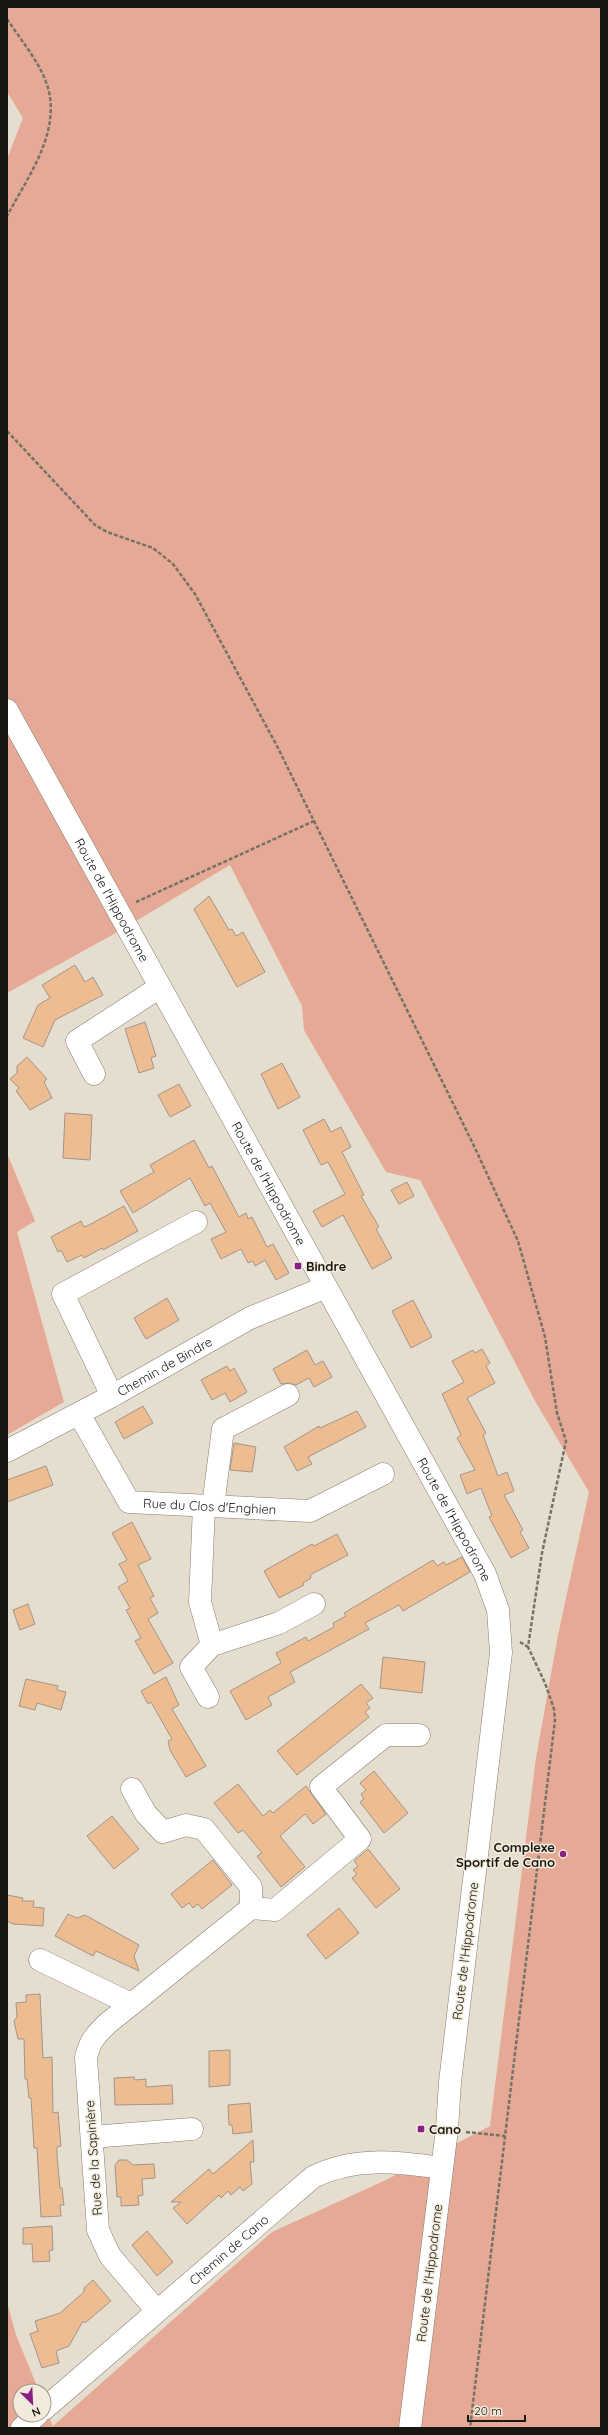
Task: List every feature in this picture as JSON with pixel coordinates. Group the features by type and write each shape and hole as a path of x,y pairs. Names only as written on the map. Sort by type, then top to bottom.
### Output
{"street":[{"name":"Route de l'Hippodrome","path":"7,710 485,1574 498,1610 501,1653 450,2082 442,2168 410,2428"},
{"path":"94,1074 77,1041 160,987"},
{"path":"112,1396 62,1294 196,1222"},
{"name":"Chemin de Bindre","path":"7,1451 112,1396 250,1318 326,1287"},
{"path":"212,1645 200,1602 209,1506 223,1429 288,1395"},
{"name":"Rue du Clos d'Enghien","path":"79,1414 129,1502 310,1511 383,1474"},
{"path":"208,1697 191,1666 212,1645 279,1623 314,1604"},
{"path":"132,1789 146,1814 163,1832 186,1825 204,1829 251,1887 251,1908 275,1910 360,1839 321,1787 386,1735 419,1735"},
{"name":"Rue de la Sapinière","path":"157,2311 110,2256 98,2230 86,2058 88,2046 94,2036 131,2004 251,1908"},
{"path":"40,1960 131,2004"},
{"path":"92,2137 192,2129"},
{"name":"Chemin de Cano","path":"52,2401 300,2186 319,2173 332,2167 374,2161 442,2168"}],"path":[{"path":"7,19 42,75 50,96 50,116 46,142 7,216"},
{"path":"7,431 95,525 107,532 152,548 173,564 194,594 267,727 518,1241 545,1337 557,1413 565,1433 565,1446 542,1553 528,1647 545,1683 554,1709 555,1720 470,2428"},
{"path":"118,910 314,821"},
{"path":"463,2132 506,2136"}],"shaded area":[{"path":"7,7 601,7 601,2428 7,2428 7,2302 16,2335 36,2383 12,2383 12,2423 52,2423 53,2426 272,2232 388,2179 490,2126 536,1758 558,1635 589,1492 535,1401 420,1180 386,1172 304,1030 302,1006 230,865 114,934 7,993 7,159 23,118 7,92"},
{"path":"7,1153 35,1221 17,1232 64,1402 7,1435"}],"building":[{"path":"209,896 229,930 232,929 236,936 243,932 265,972 237,987 194,909"},
{"path":"75,965 85,982 93,977 103,995 55,1020 43,1047 23,1038 38,1005 50,998 42,985"},
{"path":"145,1022 156,1056 151,1058 154,1068 139,1073 125,1029"},
{"path":"27,1057 47,1079 44,1082 52,1098 30,1110 16,1091 19,1088 10,1079 17,1073 17,1066"},
{"path":"282,1063 300,1097 278,1109 261,1074"},
{"path":"179,1084 191,1106 170,1117 158,1095"},
{"path":"65,1113 92,1115 90,1160 63,1158"},
{"path":"324,1119 331,1132 341,1127 351,1147 342,1152 364,1195 361,1196 379,1227 376,1229 392,1258 372,1269 343,1215 322,1227 313,1211 345,1194 328,1162 321,1165 303,1130"},
{"path":"194,1140 209,1168 212,1166 239,1217 246,1213 248,1219 252,1217 267,1247 273,1244 289,1273 276,1280 265,1260 255,1266 253,1261 248,1263 241,1249 221,1259 211,1239 226,1232 210,1203 205,1206 190,1178 133,1213 120,1191 154,1172 150,1165"},
{"path":"407,1182 414,1196 399,1204 391,1190"},
{"path":"124,1206 138,1231 103,1250 102,1248 84,1258 82,1255 67,1262 61,1250 58,1252 51,1237 81,1221 84,1227 89,1225"},
{"path":"167,1298 179,1320 146,1339 134,1318"},
{"path":"413,1300 432,1337 411,1348 392,1311"},
{"path":"482,1349 490,1363 486,1366 495,1383 467,1398 486,1433 483,1435 498,1476 507,1472 514,1491 504,1495 523,1530 520,1532 529,1548 511,1558 489,1517 492,1516 481,1488 467,1494 460,1475 475,1470 457,1438 461,1435 442,1394 464,1382 452,1361 473,1350 475,1353"},
{"path":"307,1350 315,1365 323,1361 332,1377 314,1387 309,1378 296,1385 289,1383 281,1384 273,1369"},
{"path":"227,1366 230,1371 234,1368 247,1392 230,1402 225,1393 212,1400 201,1380"},
{"path":"143,1406 153,1423 124,1439 115,1422"},
{"path":"357,1411 366,1427 308,1457 312,1464 297,1471 284,1447 319,1426 320,1428"},
{"path":"234,1443 256,1447 252,1472 230,1470"},
{"path":"46,1466 53,1485 7,1502 7,1480"},
{"path":"132,1522 151,1559 138,1565 154,1596 150,1598 158,1613 148,1619 173,1663 154,1674 135,1641 141,1638 126,1610 130,1608 118,1587 128,1581 119,1564 127,1560 112,1533"},
{"path":"337,1534 348,1555 310,1575 311,1578 303,1583 304,1585 279,1598 264,1571 312,1544 314,1546"},
{"path":"462,1557 470,1572 403,1611 399,1605 365,1623 369,1629 290,1672 295,1682 268,1697 272,1705 246,1720 230,1691 281,1663 276,1653 306,1637 308,1641 334,1627 333,1623 346,1616 344,1613 433,1560 437,1566 444,1562 446,1565"},
{"path":"28,1604 35,1624 20,1630 13,1610"},
{"path":"383,1657 425,1662 422,1693 380,1688"},
{"path":"166,1677 179,1705 172,1709 206,1766 186,1777 170,1750 168,1741 172,1739 151,1702 148,1704 141,1691"},
{"path":"26,1679 58,1686 57,1690 66,1692 61,1710 37,1703 35,1710 19,1706"},
{"path":"361,1684 373,1698 366,1703 370,1708 365,1712 369,1717 297,1775 277,1751"},
{"path":"374,1771 408,1813 384,1833 360,1802 364,1799 361,1794 366,1790 360,1783"},
{"path":"238,1784 263,1816 270,1810 273,1813 306,1786 326,1814 313,1824 305,1814 280,1836 305,1867 281,1887 257,1856 262,1853 243,1830 238,1833 214,1803"},
{"path":"112,1816 139,1849 114,1869 87,1836"},
{"path":"368,1849 400,1889 376,1908 352,1878 357,1874 353,1870 358,1866 354,1861"},
{"path":"213,1860 232,1885 202,1909 198,1904 193,1908 189,1903 182,1908 171,1894"},
{"path":"7,1895 23,1898 22,1901 34,1901 33,1907 44,1908 43,1926 13,1924 7,1921"},
{"path":"339,1908 359,1933 326,1959 307,1935"},
{"path":"68,1914 77,1918 85,1915 139,1945 134,1956 139,1971 96,1951 93,1956 55,1936"},
{"path":"40,1994 43,2058 52,2057 53,2113 58,2112 61,2146 57,2147 57,2156 60,2188 62,2188 64,2205 60,2205 61,2216 41,2217 37,2148 34,2148 31,2098 29,2098 27,2079 25,2079 24,2039 18,2039 14,2021 17,2017 16,2003 26,2002 26,1995"},
{"path":"230,2050 230,2085 209,2087 209,2051"},
{"path":"134,2077 135,2080 146,2079 146,2087 172,2085 173,2104 115,2105 114,2078"},
{"path":"250,2103 252,2132 233,2134 232,2125 229,2125 228,2105"},
{"path":"253,2140 254,2162 250,2162 252,2184 243,2191 240,2187 231,2195 228,2191 221,2198 219,2195 187,2224 173,2208 181,2202 171,2202 209,2169 213,2174"},
{"path":"119,2160 127,2160 133,2165 154,2164 155,2178 142,2179 143,2195 138,2196 139,2205 121,2206 121,2197 117,2197 115,2165"},
{"path":"52,2226 53,2250 49,2251 50,2261 33,2262 32,2244 23,2244 23,2228"},
{"path":"147,2231 173,2262 157,2276 132,2245"},
{"path":"93,2280 111,2301 85,2323 83,2321 69,2346 56,2351 59,2363 42,2368 30,2334 38,2331 35,2321 60,2313 84,2292 84,2288"}],"place":[{"name":"Bindre","path":"298,1266"},
{"name":"Complexe Sportif de Cano","path":"563,1854"},
{"name":"Cano","path":"421,2129"}]}
